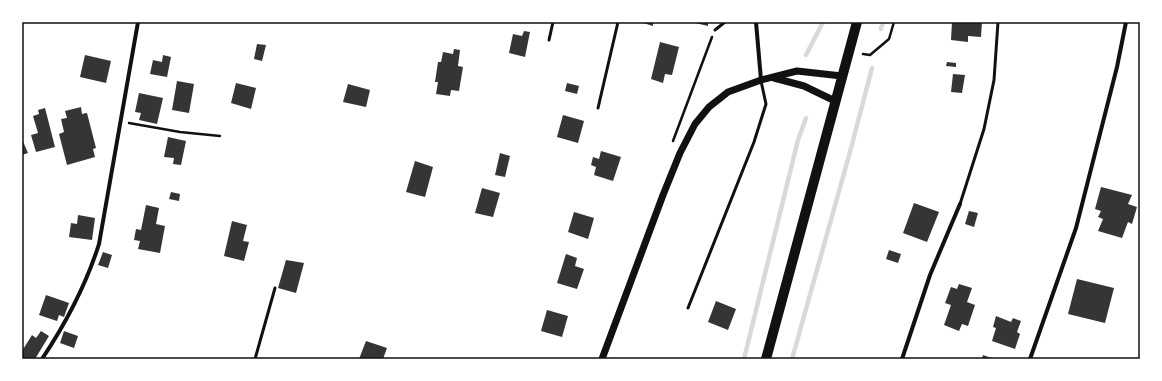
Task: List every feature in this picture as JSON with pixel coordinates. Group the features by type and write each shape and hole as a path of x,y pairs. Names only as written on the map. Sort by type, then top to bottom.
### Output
{"main road":[{"path":"766,359 857,22"}],"street":[{"path":"42,359 69,313 91,270 99,244 122,122 138,22"},
{"path":"756,22 761,80"},
{"path":"1030,359 1076,228 1117,68 1126,22"},
{"path":"602,359 663,195 695,124 709,107 728,92 761,80 774,78 797,71 842,76"},
{"path":"774,78 804,86 835,101"},
{"path":"902,359 930,275 960,204"}],"lane":[{"path":"549,40 553,22"},
{"path":"598,108 618,22"},
{"path":"715,30 725,22"},
{"path":"960,204 984,129 994,80 998,22"},
{"path":"688,308 754,142 766,104 761,80"},
{"path":"255,359 274,288"}],"path":[{"path":"863,54 870,55 889,39 894,22"},
{"path":"671,146 715,30"},
{"path":"122,122 180,132 220,136"}],"building":[{"path":"640,22 653,22 653,26"},
{"path":"691,22 708,22 708,26"},
{"path":"952,22 982,22 981,37 968,36 968,42 951,40"},
{"path":"524,31 530,32 525,57 509,53 513,34 522,36"},
{"path":"660,42 679,47 672,75 665,74 663,83 651,79"},
{"path":"257,44 266,45 262,61 254,59"},
{"path":"454,49 460,50 458,66 463,67 459,91 451,90 450,96 436,94 438,82 435,82 438,62 441,62 443,52 453,54"},
{"path":"85,55 111,61 106,83 80,77"},
{"path":"163,55 171,57 167,77 150,74 153,60 162,62"},
{"path":"947,62 956,63 956,67 946,66"},
{"path":"953,74 965,75 962,93 951,92"},
{"path":"177,81 194,84 189,113 172,110"},
{"path":"236,83 256,88 251,109 231,103"},
{"path":"567,83 579,86 577,94 565,91"},
{"path":"348,84 370,90 366,107 343,102"},
{"path":"139,93 163,98 157,124 139,120 141,113 135,112"},
{"path":"81,107 82,114 87,113 96,148 93,149 95,157 67,165 59,134 64,132 61,119 67,118 65,111"},
{"path":"45,108 55,147 36,152 31,135 38,133 33,116 39,114 38,110"},
{"path":"563,115 584,121 578,143 557,137"},
{"path":"168,137 186,141 181,165 173,164 174,158 164,157"},
{"path":"22,139 28,153 22,155"},
{"path":"601,151 621,157 613,181 594,175 596,167 591,165 593,157 599,159"},
{"path":"500,153 510,156 505,177 495,175"},
{"path":"415,161 433,167 425,197 406,192"},
{"path":"1101,187 1132,195 1128,204 1137,207 1132,224 1128,222 1122,238 1098,231 1103,219 1098,217 1101,211 1095,209"},
{"path":"482,188 500,193 493,217 475,213"},
{"path":"171,192 180,194 179,201 169,199"},
{"path":"914,203 939,212 927,242 903,233"},
{"path":"146,205 159,208 156,224 165,226 160,253 138,249 140,241 134,240 136,229 141,230"},
{"path":"969,211 978,213 974,227 965,224"},
{"path":"574,212 594,218 588,239 568,232"},
{"path":"78,215 95,218 92,240 69,237 71,223 77,224"},
{"path":"232,221 247,225 243,241 249,242 244,261 224,256"},
{"path":"889,250 901,254 898,263 886,259"},
{"path":"103,252 112,255 108,268 98,265"},
{"path":"566,254 577,258 575,266 584,269 577,289 557,283"},
{"path":"286,260 304,263 296,293 278,288"},
{"path":"1077,279 1114,288 1105,323 1068,314"},
{"path":"959,284 972,288 967,302 975,305 968,326 962,324 959,331 944,325 951,305 945,303 951,287 957,289"},
{"path":"46,295 69,303 64,317 59,315 57,321 39,315"},
{"path":"716,301 736,309 728,330 708,322"},
{"path":"547,310 568,316 562,337 541,331"},
{"path":"996,316 1011,322 1013,318 1021,321 1017,332 1020,334 1015,349 992,341 996,328 993,327"},
{"path":"41,331 49,336 35,359 22,359 22,351 32,335 36,338"},
{"path":"64,331 78,336 74,348 60,343"},
{"path":"366,341 387,348 383,359 359,359"},
{"path":"983,355 994,359 982,359"}],"waterway":[{"path":"806,55 823,22"},
{"path":"881,29 883,22"},
{"path":"792,359 872,68"},
{"path":"744,359 798,140 806,118"}]}
